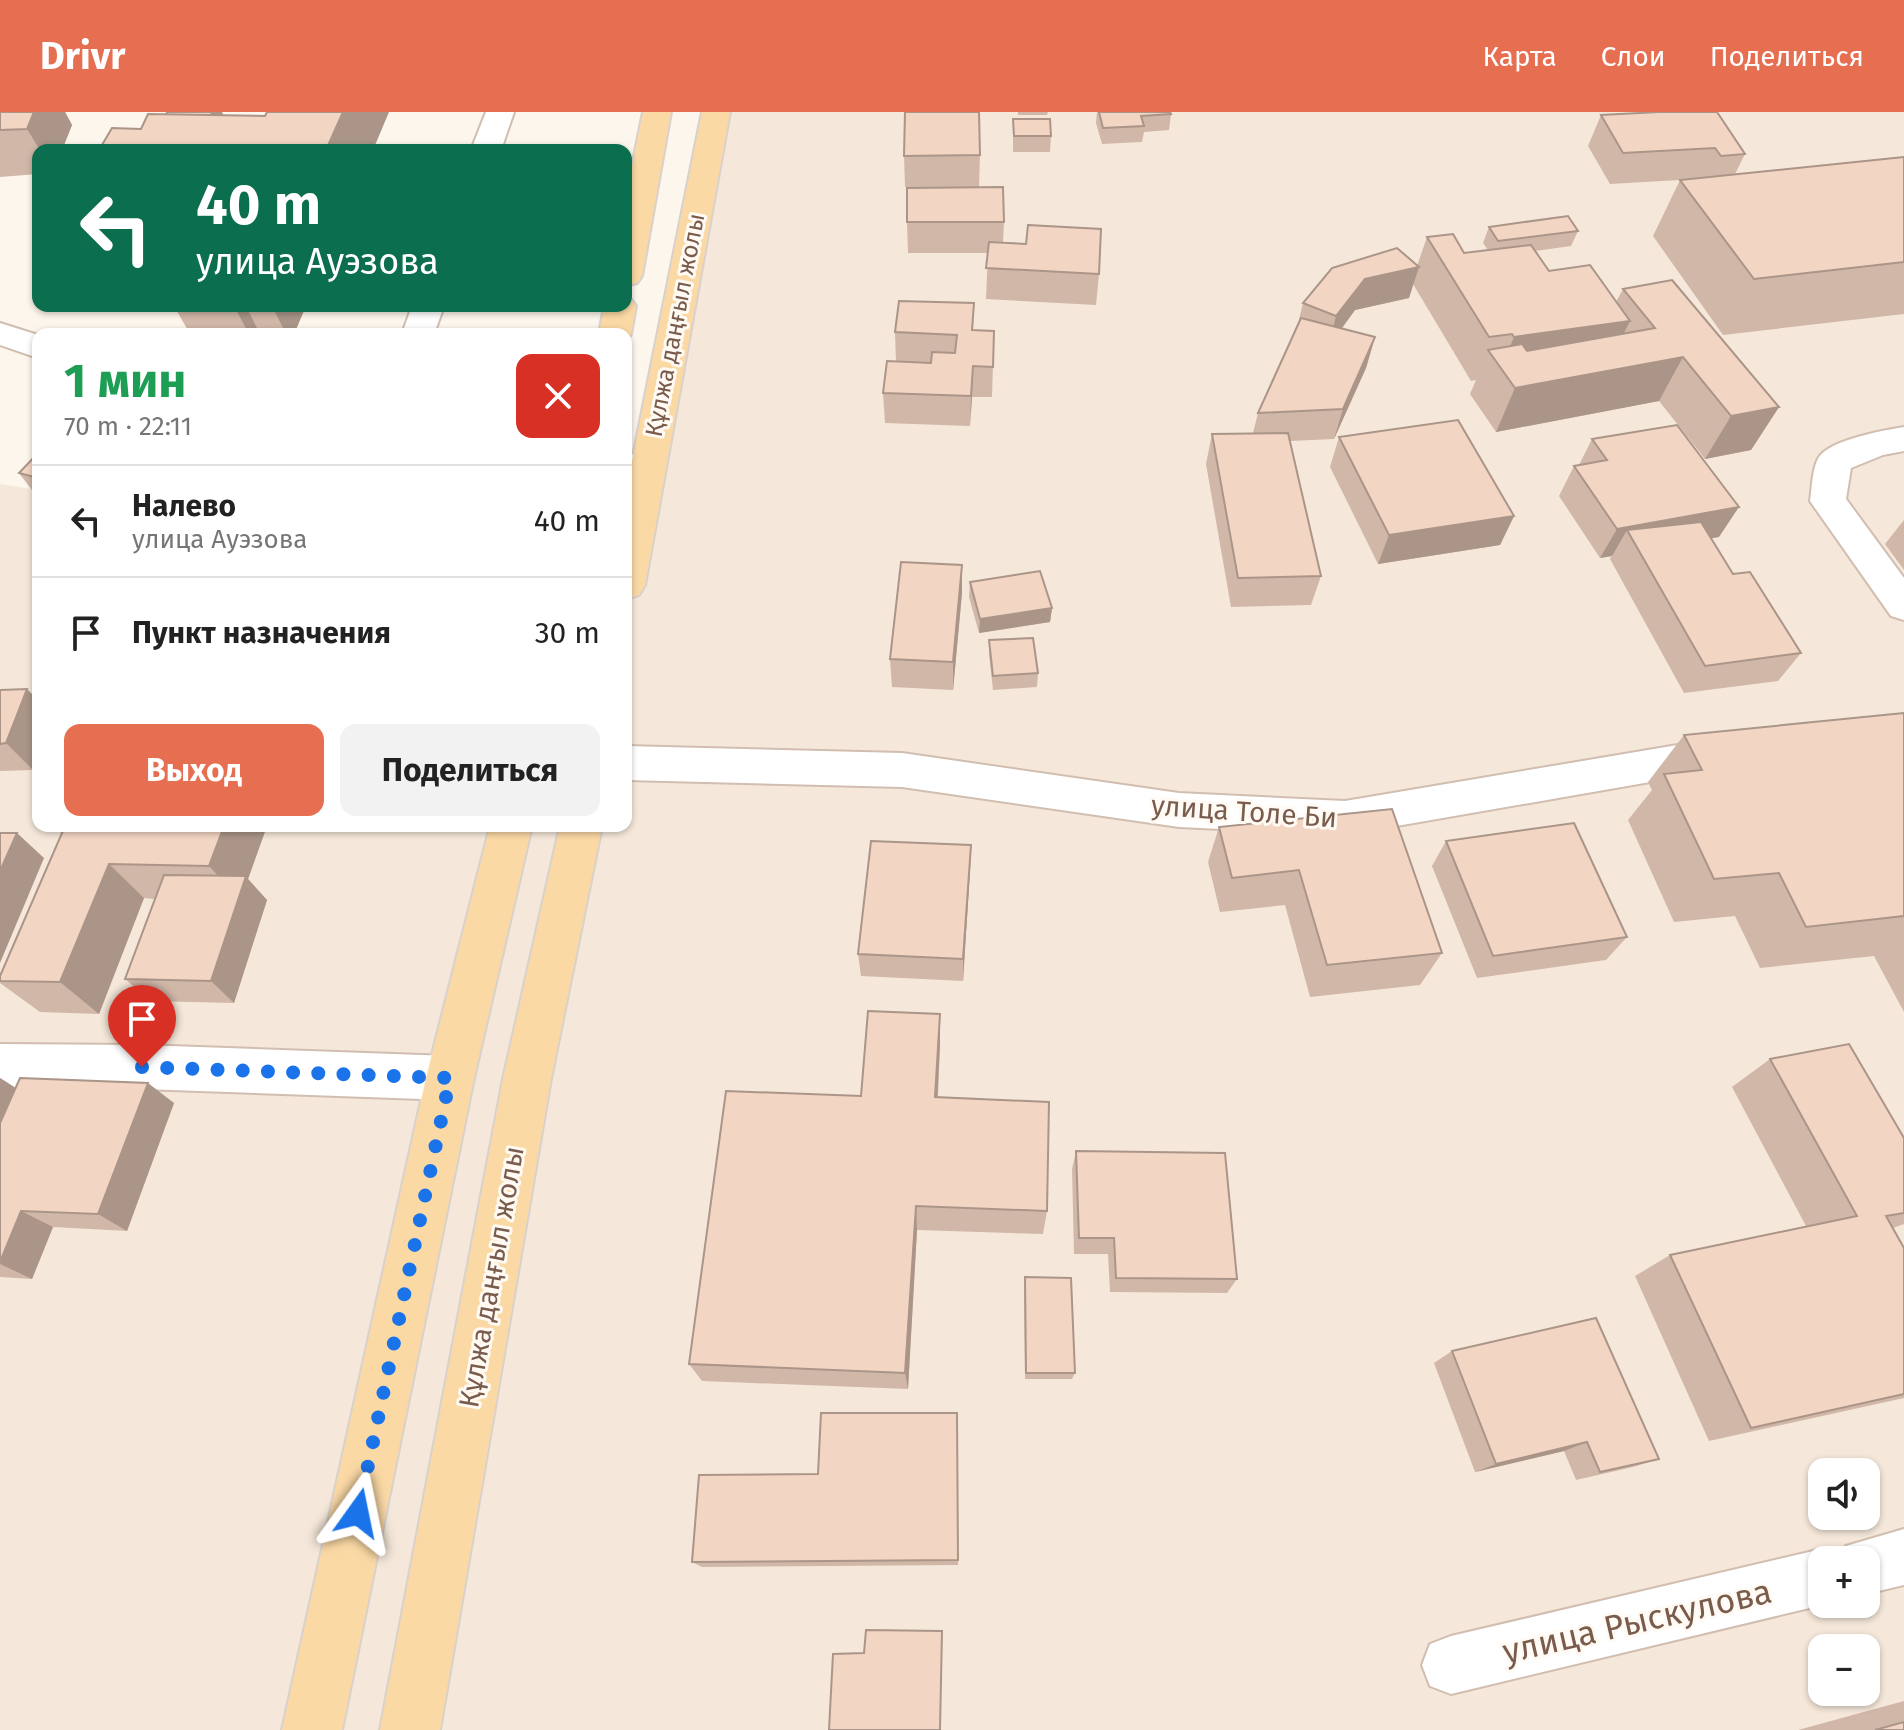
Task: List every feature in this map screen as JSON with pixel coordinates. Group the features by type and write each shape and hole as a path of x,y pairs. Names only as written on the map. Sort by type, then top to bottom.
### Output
{"main road":[{"path":"632,244 657,112"},
{"name":"Құлжа даңғыл жолы","path":"632,514 636,466 716,112"},
{"path":"312,1730 450,1078 510,832"},
{"name":"Құлжа даңғыл жолы","path":"410,1730 527,1079 580,832"}],"street":[{"path":"488,144 500,112"},
{"path":"0,334 32,345"},
{"path":"1904,439 1876,444 1834,461 1828,501 1904,606"},
{"name":"улица Толе Би","path":"632,763 902,770 1179,810 1345,818 1752,748"},
{"path":"0,1066 142,1067 450,1078"},
{"path":"1880,1563 1904,1557"},
{"name":"улица Рыскулова","path":"1451,1665 1808,1580"}],"shaded area":[{"path":"711,112 1904,112 1904,1730 0,1730 0,484 32,489 32,832 632,832 632,547"}],"building":[{"path":"0,112 34,112 27,129 0,130"},
{"path":"167,112 212,112 211,115 166,115"},
{"path":"267,112 343,112 329,144 103,144 112,128 141,129 148,114 265,116"},
{"path":"905,112 979,112 980,155 904,156"},
{"path":"1099,112 1171,114 1141,116 1144,126 1103,128"},
{"path":"1717,112 1745,154 1721,156 1715,148 1623,153 1601,115"},
{"path":"1013,119 1050,119 1051,136 1014,136"},
{"path":"1904,157 1904,262 1754,279 1680,180"},
{"path":"1003,187 1004,222 907,222 907,188"},
{"path":"1568,216 1578,231 1498,241 1489,227"},
{"path":"1028,225 1101,229 1099,274 986,268 989,242 1026,244"},
{"path":"1453,234 1464,253 1531,245 1549,271 1590,265 1630,321 1514,337 1512,334 1489,337 1427,237"},
{"path":"1397,248 1419,267 1365,279 1336,316 1303,303 1332,268"},
{"path":"1672,280 1779,407 1731,416 1683,357 1515,388 1488,350 1522,344 1527,351 1655,328 1623,289"},
{"path":"899,301 974,303 972,330 994,331 993,367 973,366 971,396 883,393 887,361 931,363 932,352 955,353 957,335 895,332"},
{"path":"1301,318 1375,337 1343,409 1258,413"},
{"path":"1458,420 1514,516 1389,535 1339,437"},
{"path":"1677,425 1739,507 1617,529 1574,466 1607,460 1592,439"},
{"path":"1288,433 1321,576 1238,578 1212,434"},
{"path":"32,459 32,476 19,473"},
{"path":"1701,522 1733,574 1750,572 1801,653 1705,666 1627,530"},
{"path":"901,562 962,565 953,662 890,659"},
{"path":"1040,571 1052,608 980,619 970,582"},
{"path":"1033,638 1038,673 993,676 989,640"},
{"path":"27,689 6,743 0,744 0,690"},
{"path":"1904,713 1904,916 1806,927 1779,873 1714,879 1664,774 1702,770 1684,735"},
{"path":"1392,809 1442,953 1327,965 1299,870 1232,878 1219,827"},
{"path":"1574,823 1627,937 1493,956 1446,841"},
{"path":"62,832 222,832 209,866 109,864 60,982 0,981"},
{"path":"0,833 17,833 0,871"},
{"path":"871,841 971,845 963,959 858,954"},
{"path":"164,875 246,876 211,981 125,979"},
{"path":"868,1011 940,1014 935,1097 1049,1102 1047,1211 916,1206 905,1373 689,1364 726,1091 861,1096"},
{"path":"1849,1044 1904,1138 1904,1213 1886,1216 1904,1248 1904,1394 1751,1428 1670,1255 1857,1216 1770,1059"},
{"path":"20,1078 148,1083 98,1214 21,1211 0,1262 0,1123"},
{"path":"1076,1151 1225,1153 1237,1279 1116,1278 1114,1238 1079,1238"},
{"path":"1025,1277 1071,1278 1075,1373 1026,1373"},
{"path":"1596,1318 1659,1459 1600,1472 1587,1442 1496,1464 1452,1351"},
{"path":"821,1413 957,1413 958,1560 692,1562 699,1475 818,1474"},
{"path":"866,1630 942,1631 940,1730 829,1730 833,1654 864,1653"},
{"path":"1904,1722 1904,1730 1875,1730"}],"route":[{"path":"142,1067 450,1078 358,1513"}]}
